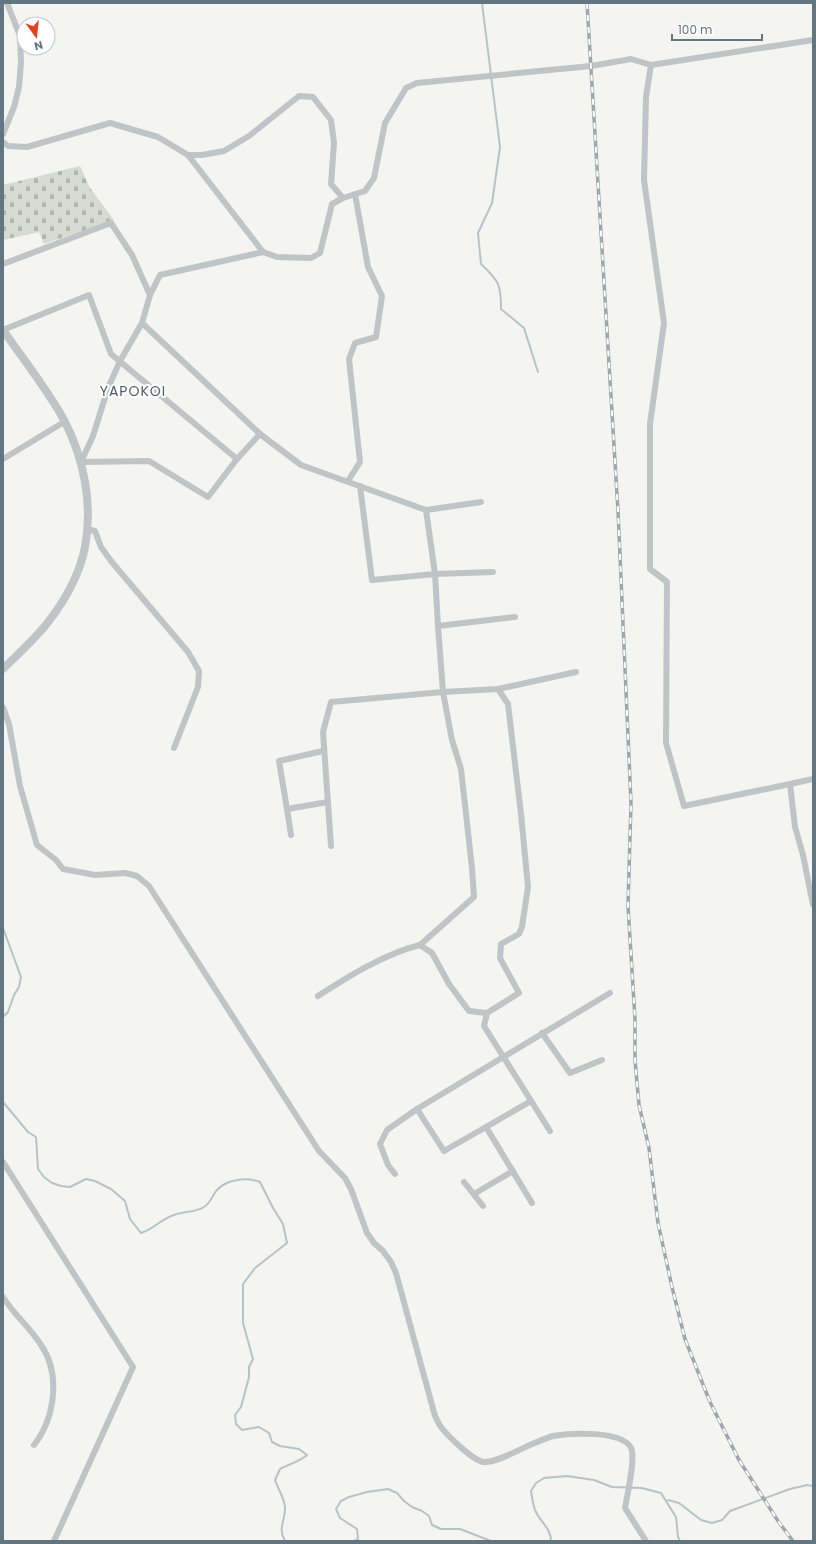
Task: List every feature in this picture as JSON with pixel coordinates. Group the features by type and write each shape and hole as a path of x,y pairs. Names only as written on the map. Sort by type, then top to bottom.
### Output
{"street":[{"path":"3,134 14,107 19,87 21,62 20,36 7,3"},
{"path":"81,462 93,436 108,388 120,361 142,323 150,295 160,275 263,252 278,257 311,258 320,253 332,204 343,198 365,191 374,178 385,123 406,88 416,83 591,66 631,59 651,65 813,40"},
{"path":"651,65 646,98 644,180 664,323 650,424 650,569 667,582 666,743 684,806 813,779"},
{"path":"188,155 202,155 224,151 249,136 299,96 313,98 331,120 334,142 331,184 343,198"},
{"path":"3,142 8,146 27,147 110,123 158,137 188,155 263,252"},
{"path":"348,481 360,462 349,359 356,343 376,336 382,296 368,267 355,194"},
{"path":"3,264 111,223 132,255 150,295"},
{"path":"3,669 49,621 62,601 79,567 85,548 87,529 86,488 81,462 74,442 56,407 3,330 89,295 111,354 237,459"},
{"path":"142,323 260,434 301,465 426,510 481,502"},
{"path":"3,459 64,422"},
{"path":"81,462 149,461 208,497 237,459 260,434"},
{"path":"360,486 372,580 435,574 493,572"},
{"path":"318,996 375,963 404,949 420,945 474,897 461,769 452,740 443,692 435,574 426,510"},
{"path":"87,529 95,531 104,552 188,652 199,671 198,687 174,748"},
{"path":"438,626 515,617"},
{"path":"331,846 323,751 323,732 331,702 498,688 576,672"},
{"path":"420,945 432,953 449,984 469,1011 487,1013 519,993 500,958 501,944 519,934 522,927 528,887 508,704 498,688"},
{"path":"3,707 8,724 20,786 37,845 56,860 63,869 95,875 125,872 137,876 149,886 319,1151 348,1184 359,1207 368,1233 374,1243 392,1262 435,1416 441,1427 469,1455 478,1461 485,1462 504,1457 554,1436 595,1434 615,1437 625,1441 632,1448 633,1458 625,1508 646,1541"},
{"path":"291,835 279,761 323,751"},
{"path":"790,784 795,827 803,855 813,905"},
{"path":"287,809 328,802"},
{"path":"395,1174 388,1165 380,1144 387,1130 417,1109 610,993"},
{"path":"487,1013 484,1026 550,1131"},
{"path":"542,1034 570,1074 602,1060"},
{"path":"417,1109 444,1151 532,1101"},
{"path":"486,1127 532,1203"},
{"path":"3,1162 133,1367 54,1541"},
{"path":"474,1194 513,1172"},
{"path":"464,1182 483,1206"},
{"path":"3,1297 15,1315 42,1345 50,1365 53,1380 52,1403 41,1436 34,1445"}],"green space":[{"path":"80,166 90,188 114,220 44,244 39,232 3,240 3,185"}],"waterway":[{"path":"482,3 500,147 492,203 478,233 481,264 492,275 498,284 501,309 524,328 538,372"},
{"path":"3,928 21,977 19,987 14,995 8,1012 3,1017"},
{"path":"3,1102 28,1132 36,1137 38,1169 44,1177 52,1183 61,1186 70,1187 86,1179 95,1181 111,1189 125,1201 130,1219 141,1233 169,1217 204,1207 217,1190 226,1183 243,1179 260,1182 283,1224 287,1243 255,1268 243,1284 243,1323 253,1359 249,1367 249,1377 241,1407 235,1415 236,1424 242,1430 259,1427 269,1433 272,1442 280,1446 299,1449 307,1455 280,1469 275,1480 285,1507 282,1528 285,1541"},
{"path":"551,1541 549,1532 535,1510 531,1491 536,1483 544,1478 567,1476 594,1480 612,1487 642,1488 661,1493 676,1517 678,1537 680,1541"},
{"path":"668,1500 679,1503 701,1520 712,1523 722,1520 730,1511 790,1489 807,1485 813,1486"},
{"path":"354,1541 358,1539 357,1529 340,1518 336,1509 341,1501 367,1492 388,1489 397,1493 412,1507 429,1516 432,1525 441,1529 460,1529 491,1541"}],"railway":[{"path":"587,3 618,511 631,803 628,906 635,1019 635,1060 639,1105 649,1148 658,1223 685,1339 710,1402 739,1460 778,1521 793,1541"}],"district":[{"name":"YAPOKOI","path":"133,391"}]}
